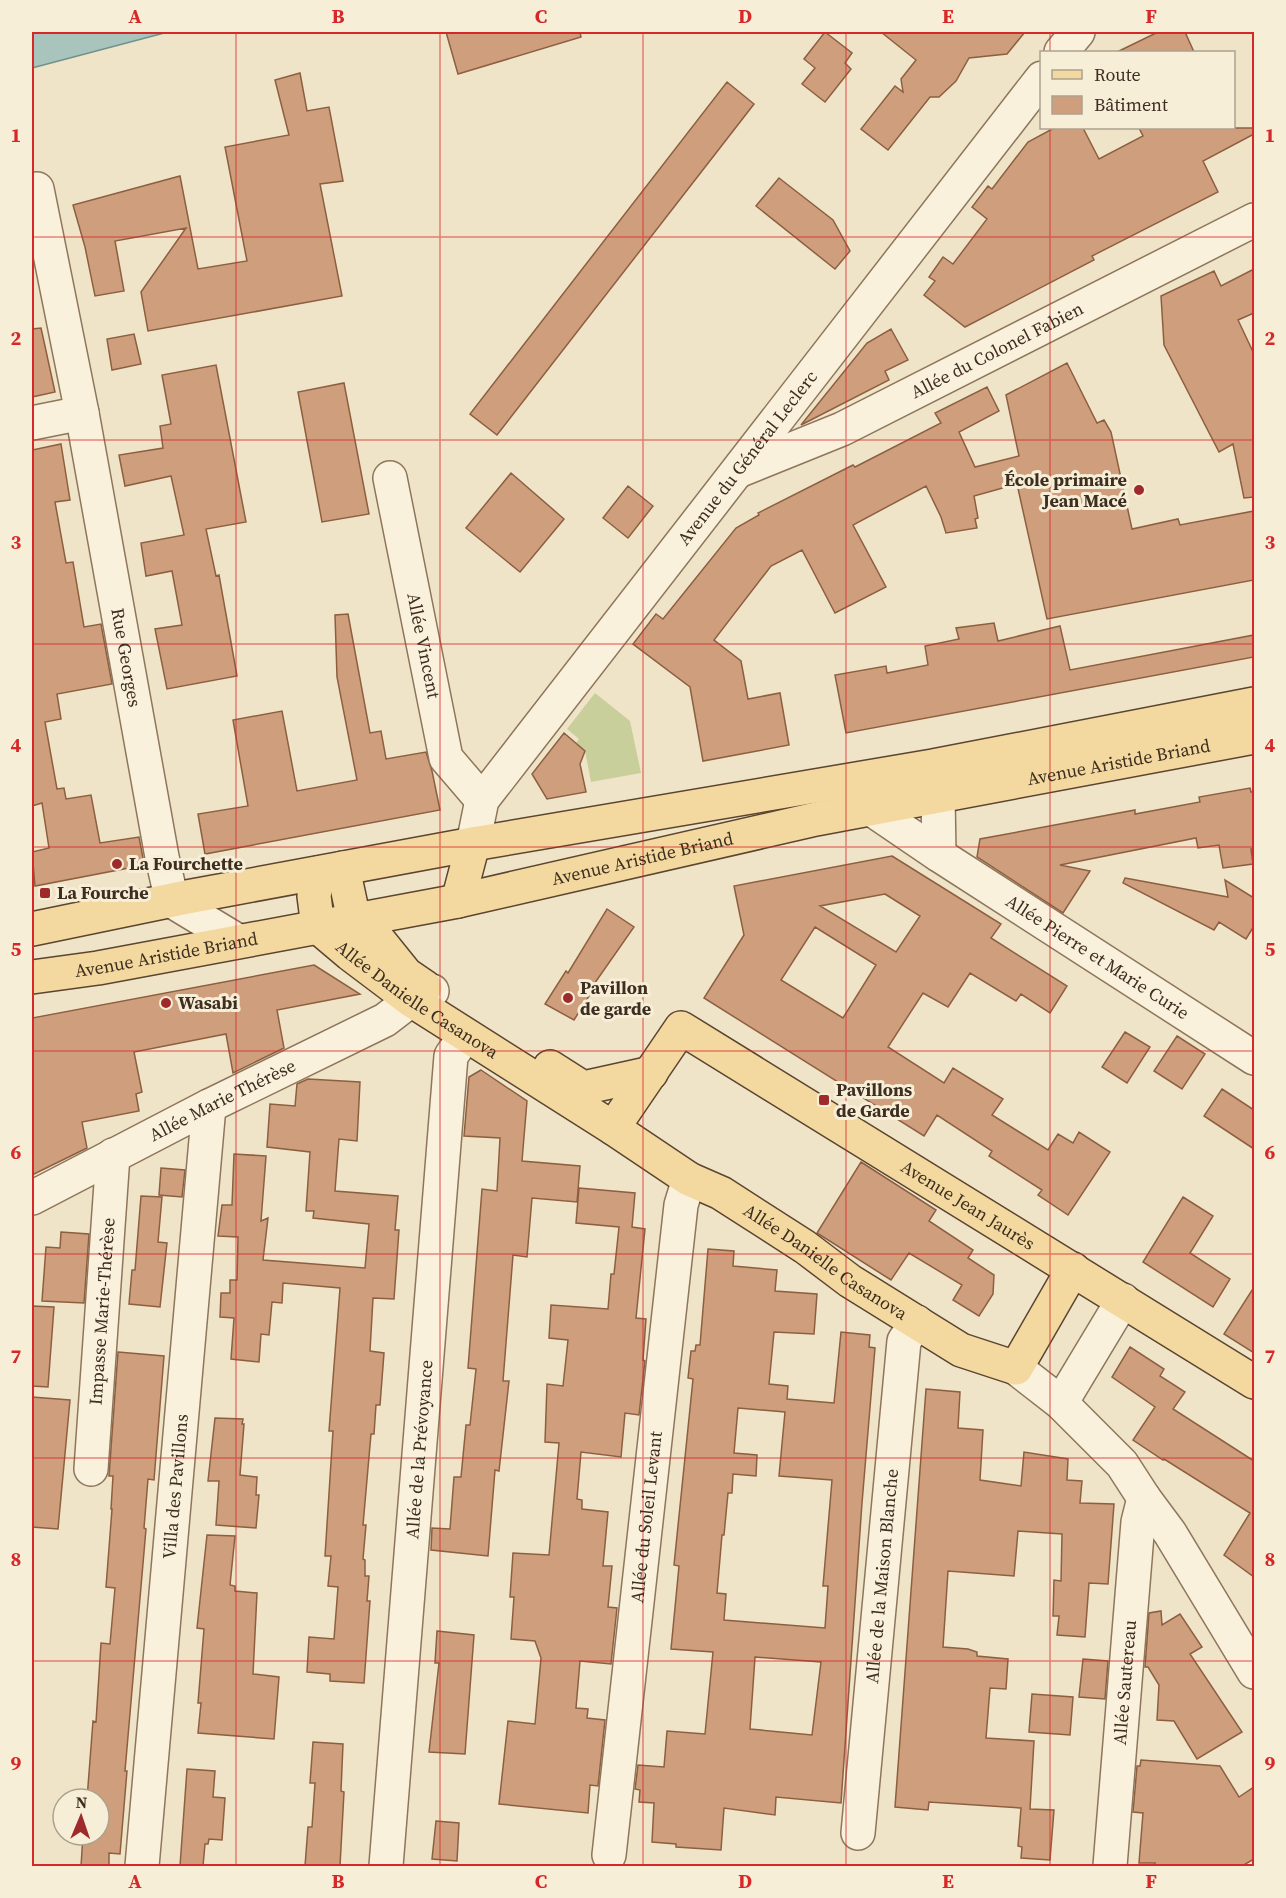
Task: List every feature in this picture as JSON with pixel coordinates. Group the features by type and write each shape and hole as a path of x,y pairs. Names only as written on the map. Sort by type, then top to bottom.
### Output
{"main road":[{"name":"Avenue Aristide Briand","path":"32,929 473,844 933,766 1254,704"},
{"name":"Avenue Aristide Briand","path":"32,977 98,968 458,901 722,839 870,808 1254,737"},
{"path":"458,901 473,844"},
{"path":"318,927 314,896 331,871"},
{"name":"Allée Danielle Casanova","path":"331,871 354,920 377,938 422,996 465,1036 613,1128 689,1179 721,1193 805,1247 850,1281 961,1350 1016,1368"},
{"name":"Allée Danielle Casanova","path":"318,927 350,954 583,1088 651,1073"},
{"name":"Avenue Jean Jaurès","path":"651,1073 681,1028 1254,1383"},
{"path":"613,1128 651,1073"},
{"path":"1016,1368 1073,1269"}],"street":[{"path":"1062,51 1078,32"},
{"name":"Avenue du Général Leclerc","path":"473,844 482,800 1040,79"},
{"name":"Rue Georges","path":"37,189 82,413 172,901"},
{"name":"Allée du Colonel Fabien","path":"738,471 842,429 1254,220"},
{"path":"32,423 82,413"},
{"name":"Allée Vincent","path":"390,478 446,758 482,800"},
{"path":"938,796 939,855"},
{"name":"Allée Pierre et Marie Curie","path":"870,808 1254,1058"},
{"path":"172,901 238,941"},
{"name":"Allée Marie Thérèse","path":"32,1198 209,1106 385,1020 422,996"},
{"name":"Allée de la Prévoyance","path":"386,1866 451,1056 465,1036"},
{"name":"Villa des Pavillons","path":"142,1866 209,1106"},
{"name":"Impasse Marie-Thérèse","path":"91,1469 114,1155"},
{"name":"Allée du Soleil Levant","path":"609,1855 681,1205 689,1179"},
{"path":"1061,1403 1123,1300"},
{"name":"Allée de la Maison Blanche","path":"858,1833 904,1341 917,1322"},
{"name":"Allée Danielle Casanova","path":"1016,1368 1061,1403 1122,1464 1170,1533 1254,1671"},
{"name":"Allée Sautereau","path":"1110,1866 1138,1522 1144,1498"}],"green space":[{"path":"595,693 630,721 641,773 591,782 585,751 576,743 579,739 567,729"}],"water":[{"path":"32,32 168,32 32,68"}],"building":[{"path":"446,32 580,32 581,37 458,74"},
{"path":"825,32 852,53 845,63 851,69 825,102 802,84 815,68 804,59"},
{"path":"881,32 1025,32 1007,54 969,58 956,81 939,97 930,97 888,150 861,129 895,86 903,92 901,79 916,60"},
{"path":"1158,32 1185,32 1194,51 1119,51"},
{"path":"300,73 307,111 329,107 343,181 320,184 342,296 148,331 141,292 186,228 115,241 124,291 95,296 73,205 180,176 198,269 247,261 225,147 289,135 275,80"},
{"path":"727,82 754,104 497,435 470,414"},
{"path":"1254,128 1254,134 1203,161 1218,192 1092,256 1094,260 965,327 924,295 935,281 929,277 943,257 953,264 987,219 972,207 988,186 992,189 1028,142 1052,129 1084,129 1099,159 1143,136 1140,129"},
{"path":"779,178 833,220 850,251 835,269 756,206"},
{"path":"1254,269 1254,313 1238,320 1254,354 1254,497 1244,498 1233,444 1219,452 1164,345 1161,296 1214,271 1221,286"},
{"path":"41,328 55,392 32,397 32,329"},
{"path":"891,329 908,360 885,371 889,380 801,425 867,343"},
{"path":"134,334 141,364 112,370 107,339"},
{"path":"1067,363 1097,423 1104,420 1111,432 1132,529 1178,519 1180,525 1254,511 1254,580 1047,619 1017,484 974,496 978,518 975,519 977,528 946,533 926,486 853,525 886,587 835,613 802,550 771,566 714,640 741,661 748,699 780,693 789,745 703,761 690,687 633,644 656,614 663,619 736,528 759,515 758,513 941,423 935,413 987,387 999,411 959,432 975,467 1019,456 1006,395"},
{"path":"216,365 246,522 206,529 216,576 219,575 237,676 167,689 155,629 182,625 172,571 146,576 141,543 184,535 171,476 125,486 119,455 163,448 160,426 171,424 162,375"},
{"path":"344,383 369,514 322,522 298,392"},
{"path":"61,444 70,500 55,502 66,563 73,562 84,627 101,624 112,684 57,694 61,719 45,722 57,789 64,788 66,799 91,795 100,843 139,837 143,858 139,866 35,886 32,852 49,848 42,803 32,806 32,450"},
{"path":"511,473 564,519 520,572 466,528"},
{"path":"628,486 653,506 628,538 603,518"},
{"path":"348,614 370,733 381,731 386,759 426,752 440,810 205,854 198,814 248,806 233,720 282,711 297,791 357,780 337,677 335,615"},
{"path":"994,623 998,641 1060,626 1070,670 1254,635 1254,657 846,733 835,675 886,666 887,673 928,665 925,646 959,639 956,628"},
{"path":"564,733 585,751 580,764 586,792 547,799 532,774"},
{"path":"1250,788 1251,792 1254,792 1254,849 1251,849 1253,864 1223,868 1219,845 1198,848 1196,838 1060,865 1090,871 1063,913 977,857 980,839 1135,810 1135,814 1200,802 1199,797"},
{"path":"892,856 1001,924 991,938 1067,986 1050,1013 1021,994 1016,1001 970,973 948,1007 923,993 888,1047 944,1083 953,1068 1003,1099 992,1115 1048,1150 1058,1134 1073,1143 1079,1132 1110,1152 1068,1215 1038,1195 1042,1190 989,1156 992,1151 937,1115 924,1136 704,998 744,935 734,886","holes":["885,894 920,916 896,952 820,906","815,927 876,965 843,1018 781,980"]},
{"path":"1125,878 1228,897 1225,880 1254,898 1254,926 1246,939 1219,922 1214,930 1123,883"},
{"path":"607,909 634,927 592,987 594,988 574,1020 545,1004 566,971 568,973"},
{"path":"314,965 360,994 277,1010 284,1048 233,1073 226,1034 134,1052 142,1092 136,1094 139,1111 82,1122 87,1148 32,1175 32,1018"},
{"path":"1125,1032 1150,1047 1127,1083 1102,1067"},
{"path":"1177,1036 1205,1054 1182,1089 1154,1071"},
{"path":"481,1070 527,1101 522,1161 580,1166 577,1202 532,1198 527,1257 513,1255 503,1381 509,1381 499,1471 495,1470 488,1556 431,1550 432,1528 450,1529 454,1477 461,1477 466,1425 470,1425 476,1369 468,1368 482,1189 497,1191 500,1138 464,1136 469,1077"},
{"path":"308,1079 360,1082 357,1141 339,1139 335,1191 398,1196 395,1230 399,1230 394,1299 373,1298 370,1351 384,1353 380,1405 376,1405 374,1434 371,1434 363,1525 366,1525 363,1559 365,1560 365,1576 369,1576 367,1601 370,1601 364,1683 330,1681 330,1674 307,1672 309,1637 334,1639 338,1587 328,1586 331,1556 325,1556 333,1431 329,1431 340,1288 283,1283 282,1303 272,1302 269,1335 261,1334 259,1362 231,1359 234,1318 220,1317 221,1293 230,1293 230,1280 237,1280 238,1237 218,1236 222,1205 232,1205 234,1154 266,1156 261,1221 268,1218 263,1260 365,1268 369,1224 313,1218 314,1211 306,1211 310,1152 267,1147 270,1104 295,1106 297,1084"},
{"path":"1222,1089 1254,1110 1254,1149 1204,1116"},
{"path":"861,1162 936,1210 929,1221 973,1250 968,1258 994,1275 993,1294 979,1316 953,1300 962,1285 909,1253 891,1280 817,1233"},
{"path":"161,1168 185,1170 182,1197 159,1195"},
{"path":"579,1188 635,1193 632,1227 645,1229 636,1318 646,1319 643,1360 645,1361 639,1415 625,1413 621,1457 581,1452 577,1499 582,1500 582,1509 608,1512 603,1566 612,1566 608,1607 617,1608 611,1664 580,1661 576,1708 588,1709 587,1718 605,1720 598,1786 590,1785 588,1813 499,1804 508,1721 535,1724 541,1658 535,1641 511,1639 514,1597 510,1597 513,1553 549,1555 559,1443 545,1442 547,1384 563,1386 568,1340 549,1338 551,1305 608,1309 611,1274 614,1274 619,1227 576,1223"},
{"path":"141,1196 162,1197 158,1242 167,1243 160,1307 129,1304 132,1270 135,1270"},
{"path":"1183,1197 1213,1216 1190,1253 1230,1279 1213,1307 1143,1262"},
{"path":"61,1232 89,1234 84,1303 42,1301 46,1247 60,1248"},
{"path":"708,1249 734,1251 733,1266 777,1270 775,1291 817,1294 814,1334 774,1332 769,1384 788,1386 787,1399 834,1403 841,1332 870,1335 869,1347 875,1348 841,1803 776,1797 775,1815 724,1808 721,1850 676,1847 676,1844 652,1842 654,1803 639,1802 640,1790 635,1789 638,1765 664,1767 667,1731 705,1734 713,1652 671,1649 679,1566 674,1565 693,1379 688,1378 691,1351 695,1351 696,1345 700,1345","holes":["738,1408 785,1412 779,1476 832,1480 823,1586 828,1586 825,1628 724,1620 726,1594 717,1593 728,1493 732,1493 733,1474 756,1476 757,1455 734,1453","755,1657 821,1662 812,1735 750,1729"]},
{"path":"1254,1287 1254,1353 1224,1334"},
{"path":"32,1306 54,1307 48,1387 32,1386"},
{"path":"1130,1347 1164,1369 1160,1376 1185,1392 1173,1409 1254,1461 1254,1577 1224,1555 1250,1513 1133,1440 1155,1407 1112,1377"},
{"path":"118,1352 164,1356 154,1480 148,1479 120,1854 109,1853 109,1866 81,1866 82,1847 111,1847 111,1787 88,1787 93,1721 96,1722 101,1643 110,1644 115,1588 106,1587 113,1476 109,1476"},
{"path":"926,1389 960,1392 958,1428 983,1430 980,1480 1021,1486 1024,1452 1068,1459 1067,1480 1082,1481 1080,1503 1114,1504 1108,1584 1089,1583 1085,1637 1057,1635 1059,1616 1053,1616 1054,1580 1061,1581 1062,1534 1018,1531 1014,1576 948,1571 943,1647 968,1649 977,1652 977,1656 1008,1659 1006,1689 990,1688 986,1738 1034,1741 1030,1809 1054,1810 1050,1860 1021,1858 1022,1847 1018,1846 1021,1808 929,1802 928,1810 895,1807"},
{"path":"32,1397 70,1400 58,1529 32,1527"},
{"path":"215,1418 243,1419 240,1475 257,1477 256,1495 259,1495 256,1528 216,1525 219,1481 208,1481"},
{"path":"207,1535 235,1536 230,1585 235,1586 235,1591 257,1593 253,1674 279,1677 274,1739 198,1733 204,1629 197,1628"},
{"path":"1161,1611 1162,1625 1180,1614 1202,1647 1190,1654 1242,1732 1197,1759 1174,1721 1157,1720 1159,1685 1148,1667 1145,1667 1149,1613"},
{"path":"437,1631 474,1635 465,1754 429,1752 439,1663 435,1663"},
{"path":"1083,1659 1108,1661 1105,1699 1079,1697"},
{"path":"1032,1694 1073,1697 1070,1735 1029,1732"},
{"path":"313,1742 343,1744 341,1791 344,1792 340,1866 305,1866 308,1827 312,1827 315,1783 310,1783"},
{"path":"1141,1760 1220,1766 1239,1797 1254,1787 1254,1859 1242,1866 1154,1866 1155,1863 1139,1863 1143,1813 1133,1812 1137,1766 1140,1766"},
{"path":"187,1769 215,1771 213,1797 225,1798 222,1840 209,1839 208,1844 205,1844 203,1866 180,1866"},
{"path":"436,1821 459,1823 457,1861 432,1859"}],"place":[{"name":"École primaire Jean Macé","path":"1139,490"},
{"name":"La Fourchette","path":"117,864"},
{"name":"La Fourche","path":"45,893"},
{"name":"Pavillon de garde","path":"568,998"},
{"name":"Wasabi","path":"166,1003"},
{"name":"Pavillons de Garde","path":"824,1100"}]}
